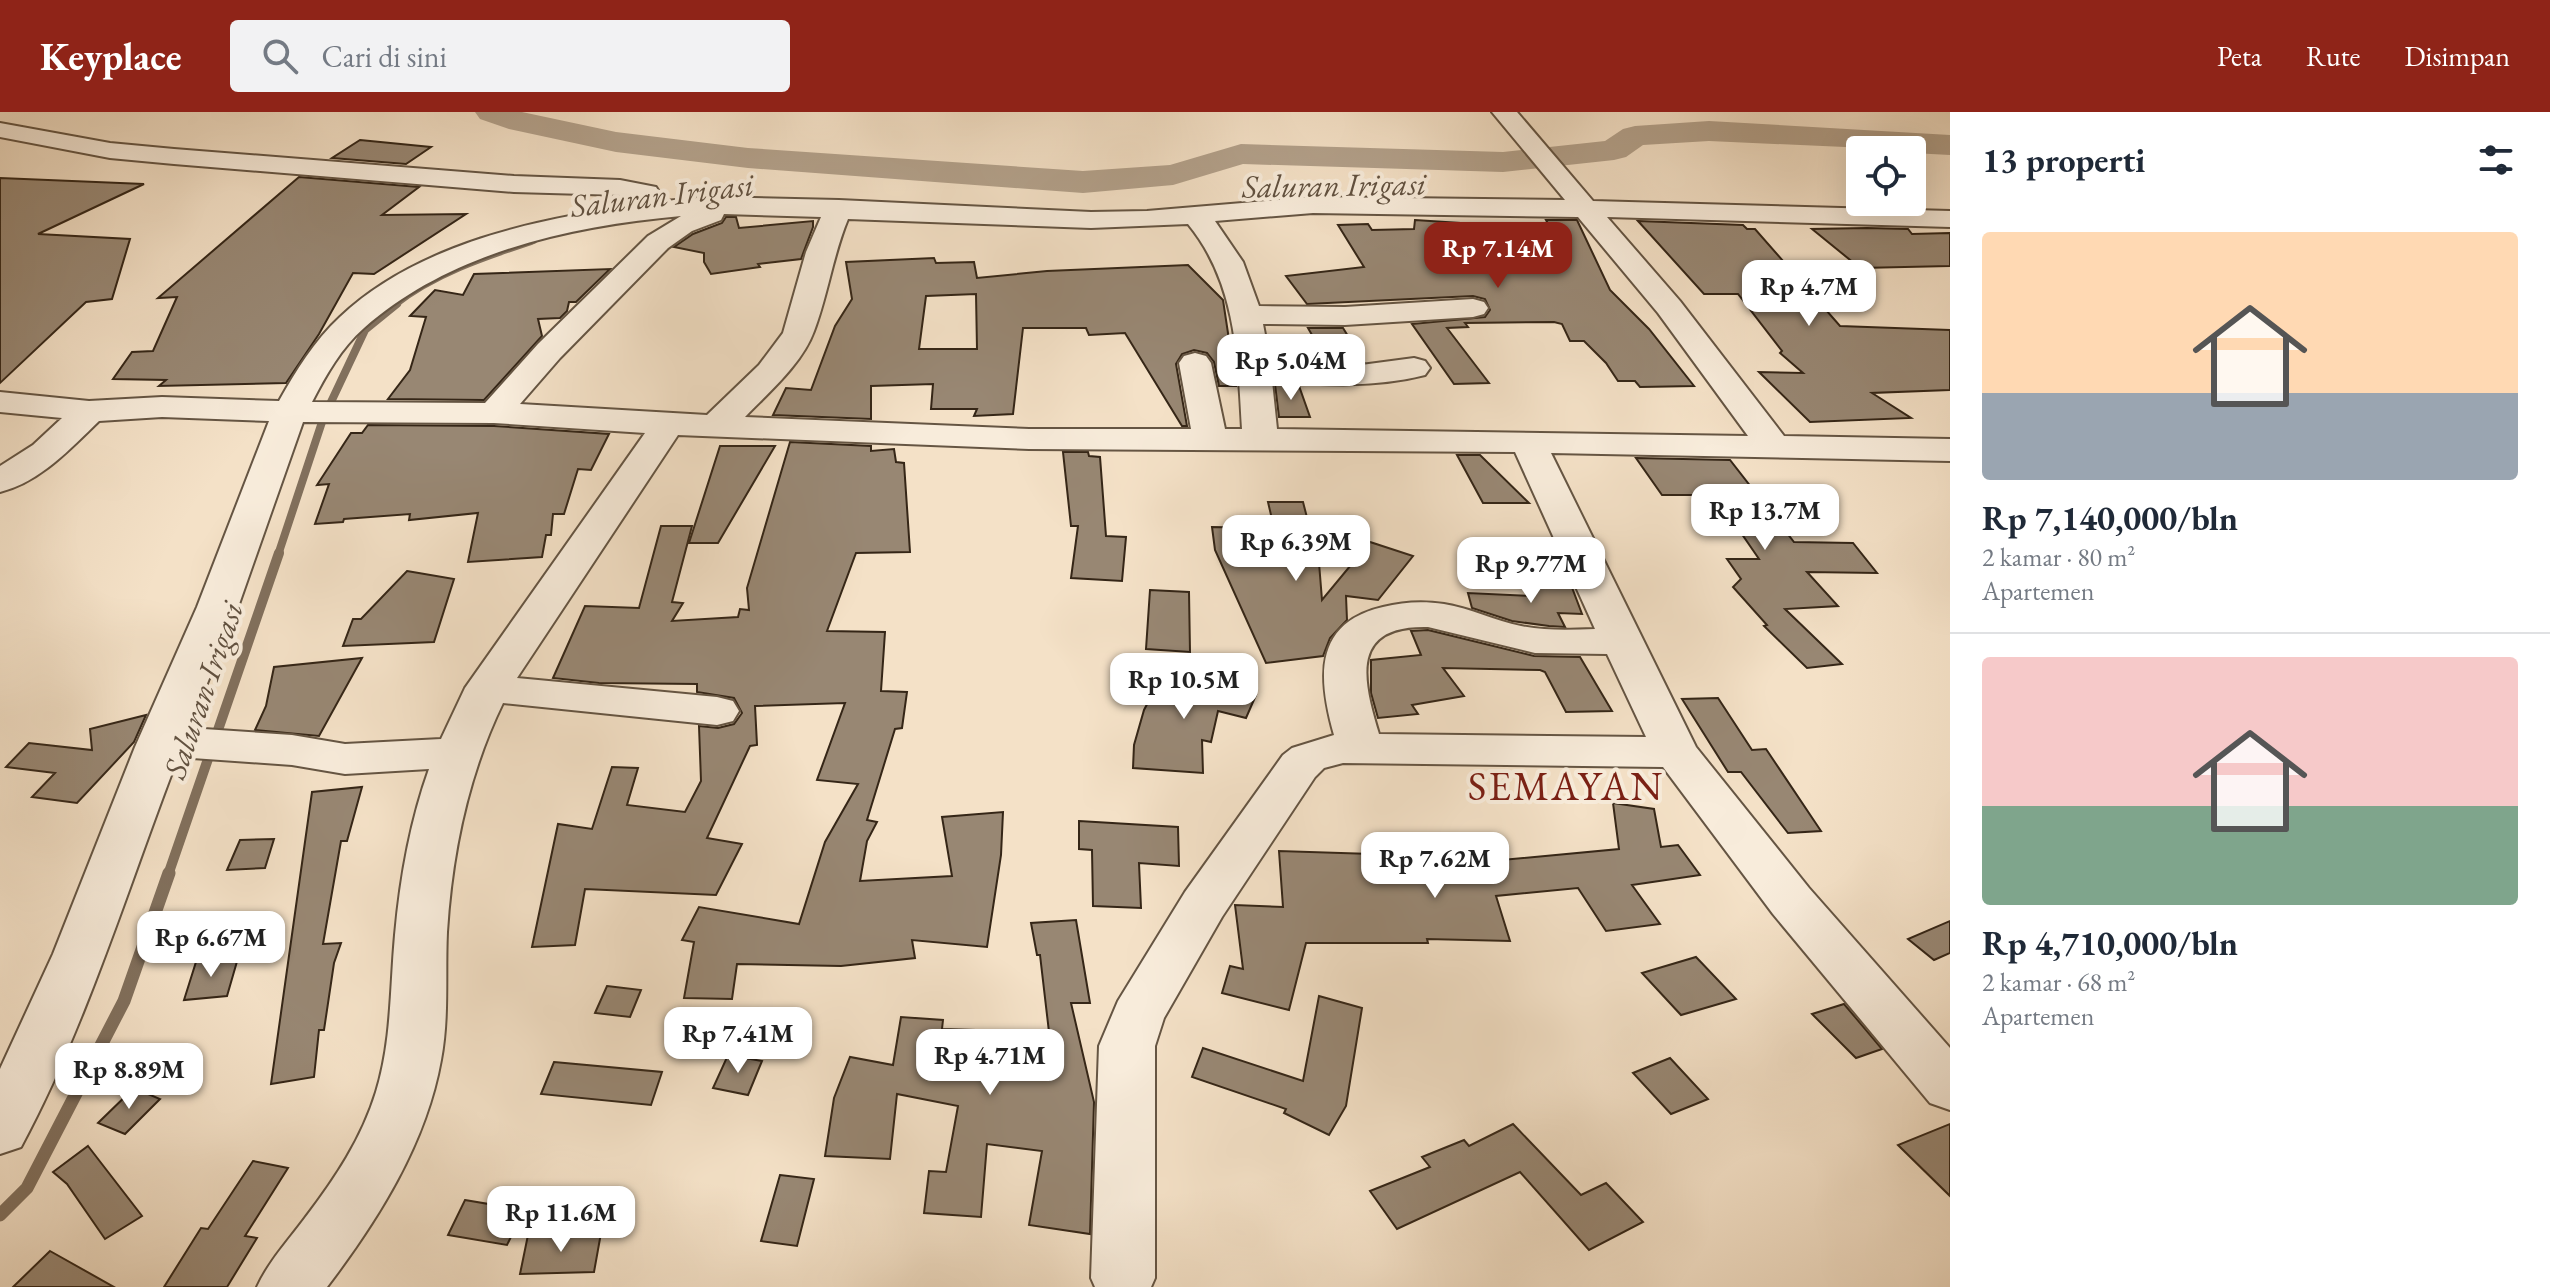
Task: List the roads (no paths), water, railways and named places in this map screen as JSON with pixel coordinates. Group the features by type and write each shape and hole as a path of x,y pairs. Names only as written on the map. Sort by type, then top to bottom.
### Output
{"street":[{"path":"1504,112 1669,307 1773,446"},
{"path":"0,130 121,152 276,167 386,172 547,187 631,189 651,196 656,211"},
{"path":"0,1130 52,1021 161,741 305,412 317,363 333,341 366,310 408,283 462,258 512,240 656,211 711,208 1091,220 1197,216 1298,205 1582,206 1950,219"},
{"path":"494,413 549,351 658,242 711,208"},
{"path":"716,426 760,384 798,333 820,252 838,212"},
{"path":"1197,216 1228,256 1247,315 1260,439"},
{"path":"1247,315 1345,316 1473,308"},
{"path":"1195,363 1210,440"},
{"path":"1254,370 1346,377 1414,368"},
{"path":"0,402 89,411 162,407 305,412 494,413 668,424 1015,438 1528,442 1950,450"},
{"path":"0,481 46,453 89,411"},
{"path":"289,1287 359,1193 387,1143 397,1115 413,1059 423,915 433,850 458,753 487,688 582,554 668,424"},
{"path":"1528,442 1676,752 1791,901 1950,1087"},
{"path":"1361,748 1345,684 1346,653 1351,638 1369,622 1393,616 1422,615 1453,618 1524,640 1621,641"},
{"path":"487,688 717,711"},
{"path":"161,741 292,750 345,759 458,753"},
{"path":"1123,1278 1127,1046 1137,1016 1203,905 1299,766 1320,753 1361,748 1676,752"}],"waterway":[{"path":"491,112 520,122 616,142 748,158 1083,182 1173,175 1241,154 1503,162 1614,150 1635,136 1709,131 1950,145"},
{"name":"Saluran Irigasi","path":"394,306 443,276 534,241"},
{"name":"Saluran Irigasi","path":"278,555 323,419 365,330 397,304"},
{"name":"Saluran Irigasi","path":"168,875 279,553"},
{"name":"Saluran Irigasi","path":"0,1215 27,1188 124,1001 169,873"}],"district":[{"name":"SEMAYAN","path":"1566,786"}]}
